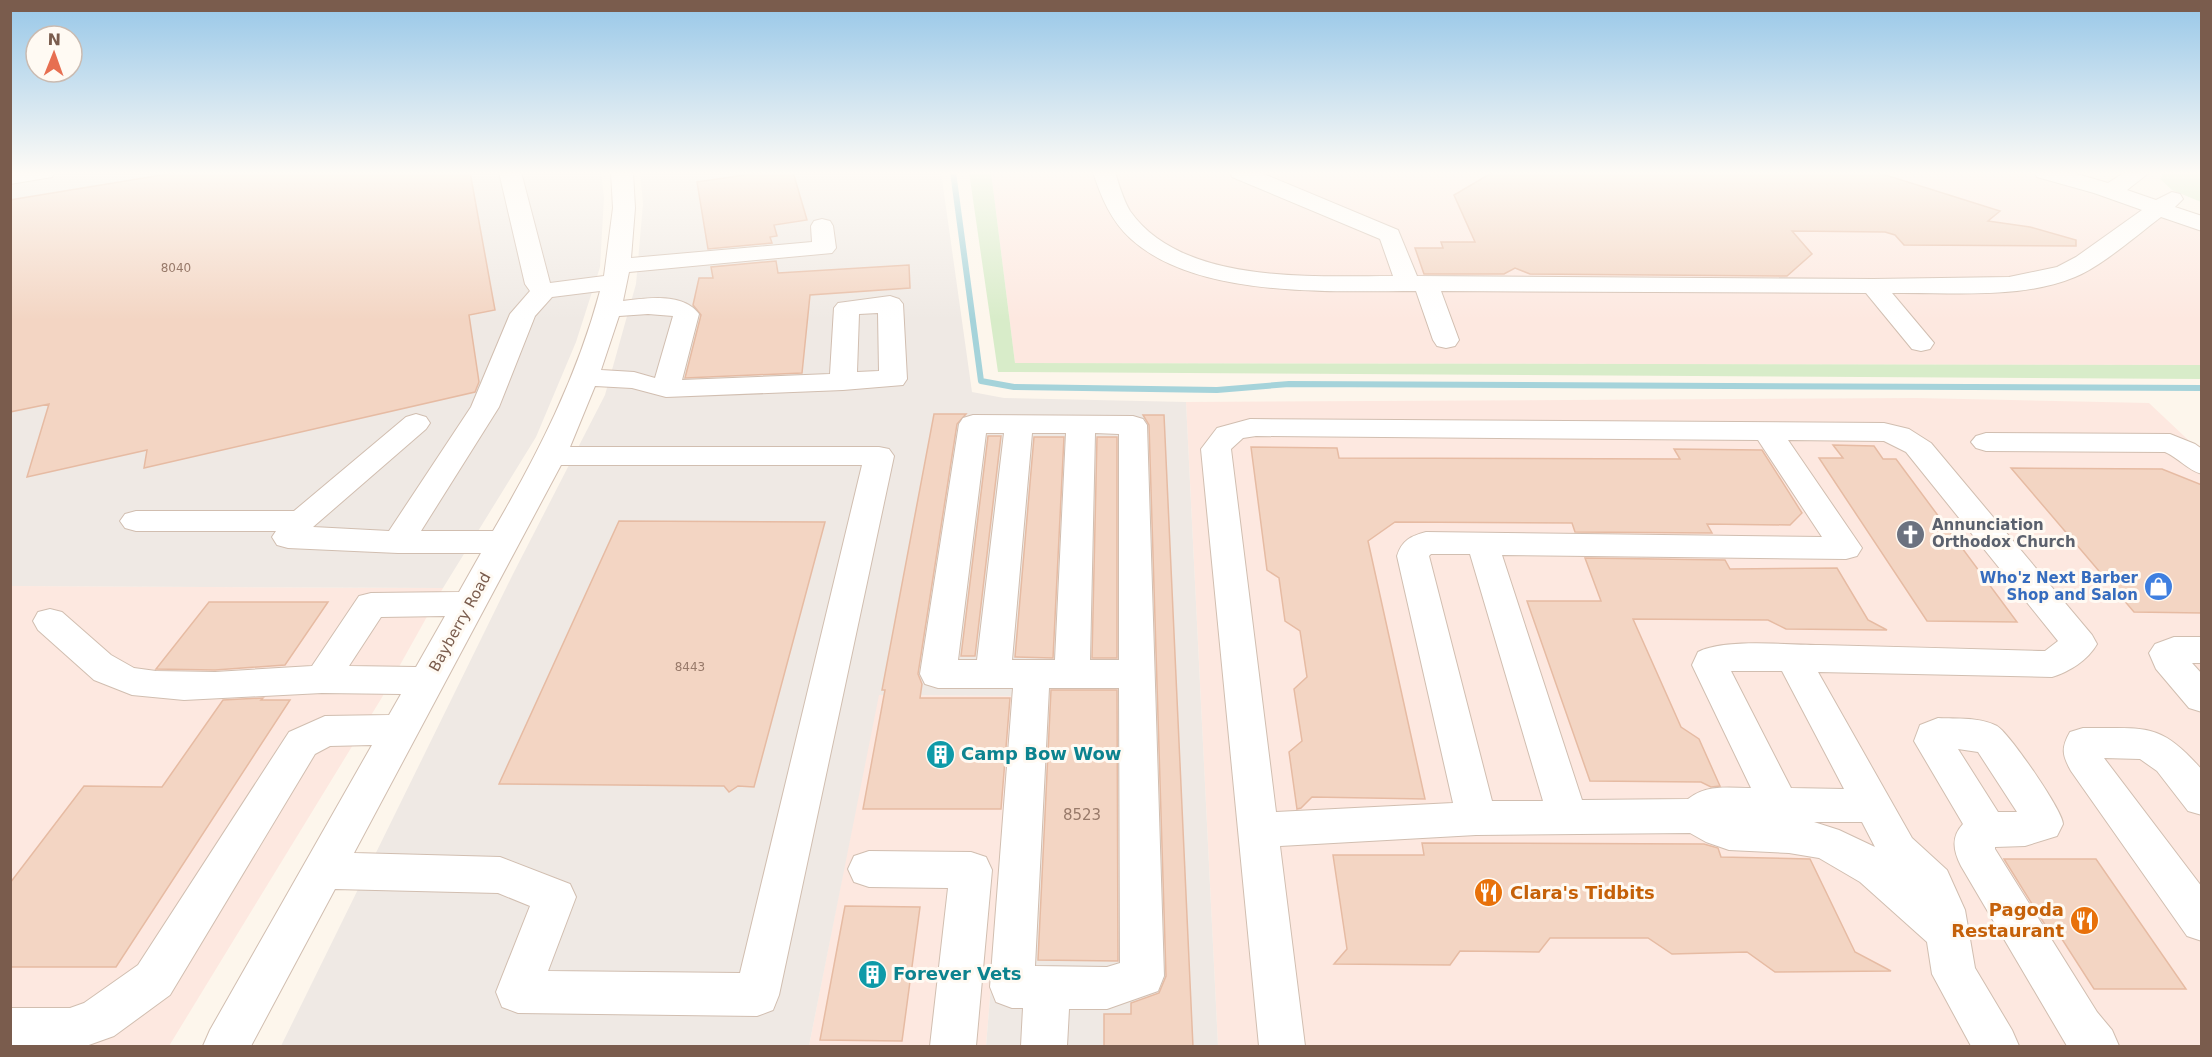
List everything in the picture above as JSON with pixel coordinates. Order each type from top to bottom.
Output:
[{"type":"street","points":[[522,221],[537,284],[544,291]]},
{"type":"street","name":"Bayberry Road","points":[[226,1047],[321,870],[551,456],[585,377],[607,310],[622,245],[622,221]]},
{"type":"street","points":[[1129,221],[1136,231],[1153,244],[1198,265],[1228,274],[1300,283],[1873,286],[1982,286],[2039,279],[2066,272],[2084,262],[2141,221]]},
{"type":"street","points":[[1358,221],[1390,235],[1446,340]]},
{"type":"street","points":[[398,542],[484,407],[523,314],[544,291],[615,274],[824,248],[822,226]]},
{"type":"street","points":[[1873,286],[1921,343]]},
{"type":"street","points":[[607,310],[663,306],[681,309],[686,314],[666,389]]},
{"type":"street","points":[[585,377],[634,380],[666,389],[843,382]]},
{"type":"street","points":[[416,423],[300,521],[288,537],[398,542],[503,542]]},
{"type":"street","points":[[1020,424],[1032,674],[1012,987],[1107,988],[1142,976],[1133,425],[1081,424],[1020,424],[973,424],[938,674],[1032,674],[1137,674]]},
{"type":"street","points":[[1032,674],[1081,424]]},
{"type":"street","points":[[1282,1047],[1216,449],[1219,440],[1230,433],[1256,427],[1884,432],[1898,434],[1912,441],[2080,644],[2052,664],[1716,658],[1710,661],[1710,665],[1786,820],[1853,855],[1882,875],[1947,932]]},
{"type":"street","points":[[1476,818],[1413,556],[1415,549],[1426,543],[1846,548],[1767,431]]},
{"type":"street","points":[[1986,442],[2170,443],[2186,450],[2202,465]]},
{"type":"street","points":[[321,870],[500,875],[555,897],[518,992],[757,995],[879,456],[551,456]]},
{"type":"street","points":[[136,521],[300,521]]},
{"type":"street","points":[[1483,544],[1568,817]]},
{"type":"street","points":[[322,679],[371,604],[470,604]]},
{"type":"street","points":[[50,621],[115,675],[139,682],[187,686],[322,679],[427,681]]},
{"type":"street","points":[[2202,650],[2174,650],[2168,653],[2168,660],[2202,698]]},
{"type":"street","points":[[1793,658],[1898,850],[1932,883],[1944,910],[1954,974],[1995,1047]]},
{"type":"street","points":[[10,1030],[70,1030],[98,1020],[154,980],[302,743],[325,731],[399,730]]},
{"type":"street","points":[[2202,799],[2170,760],[2148,744],[2083,743],[2081,751],[2084,760],[2202,922]]},
{"type":"street","points":[[1258,830],[1332,828],[1476,818],[1696,816],[1727,832],[1873,806]]},
{"type":"street","points":[[1987,829],[1975,837],[1976,853],[2081,1028],[2096,1047]]},
{"type":"street","points":[[869,869],[971,870],[953,1047]]},
{"type":"street","points":[[1044,1047],[1047,988]]},
{"type":"shaded area","points":[[11,221],[603,221],[600,267],[576,342],[536,437],[443,588],[11,586]]},
{"type":"shaded area","points":[[641,221],[948,221],[972,392],[1004,398],[1186,402],[1218,1046],[986,1046],[1015,696],[879,695],[809,1046],[281,1046],[513,574],[605,395],[636,284]]},
{"type":"shaded area","points":[[997,221],[2182,221],[2201,228],[2201,365],[1015,363]]},
{"type":"shaded area","points":[[1916,398],[2149,403],[2201,452],[2201,1046],[1218,1046],[1186,402]]},
{"type":"shaded area","points":[[11,586],[443,588],[381,699],[169,1046],[11,1046]]},
{"type":"shaded area","points":[[878,695],[1015,696],[986,1046],[809,1046]]},
{"type":"green space","points":[[976,221],[997,221],[1015,363],[2201,365],[2201,379],[998,372]]},
{"type":"building","points":[[10,221],[479,221],[495,310],[469,315],[479,382],[475,392],[144,468],[147,450],[27,477],[49,404],[10,412]]},
{"type":"building","points":[[703,221],[798,221],[774,225],[777,236],[770,237],[772,243],[708,249]]},
{"type":"building","points":[[1466,221],[1990,221],[2030,227],[2076,240],[2076,246],[1904,245],[1895,235],[1885,232],[1792,231],[1812,254],[1787,276],[1530,274],[1515,268],[1504,274],[1424,274],[1415,248],[1443,248],[1441,242],[1475,242]]},
{"type":"building","points":[[776,261],[778,273],[909,265],[910,288],[810,295],[802,373],[685,378],[701,315],[693,305],[699,278],[713,278],[711,267]]},
{"type":"building","name":"Camp Bow Wow","points":[[934,414],[966,414],[957,424],[918,674],[922,684],[920,698],[1010,698],[1001,809],[863,809],[885,690],[882,690]]},
{"type":"building","points":[[1143,415],[1164,415],[1193,1047],[1104,1047],[1104,1014],[1131,1014],[1131,1003],[1159,993],[1166,976],[1149,425]]},
{"type":"building","points":[[988,436],[1001,436],[975,656],[961,656]]},
{"type":"building","points":[[1034,437],[1064,437],[1053,658],[1015,657]]},
{"type":"building","points":[[1097,437],[1117,437],[1117,658],[1092,658]]},
{"type":"building","points":[[1833,445],[1874,446],[1883,459],[1896,459],[2017,622],[1927,621],[1819,458],[1843,458]]},
{"type":"building","points":[[1251,447],[1337,448],[1339,458],[1680,459],[1674,449],[1762,450],[1802,513],[1790,525],[1707,524],[1712,533],[1575,532],[1572,523],[1395,522],[1368,541],[1425,799],[1312,797],[1297,809],[1289,752],[1302,741],[1294,689],[1307,677],[1300,631],[1285,621],[1279,578],[1267,570]]},
{"type":"building","points":[[2011,468],[2162,469],[2202,485],[2202,613],[2134,612]]},
{"type":"building","points":[[619,521],[825,522],[754,787],[738,786],[729,792],[724,786],[499,784]]},
{"type":"building","points":[[1585,558],[1725,560],[1730,569],[1837,568],[1868,620],[1887,630],[1786,629],[1768,620],[1633,619],[1681,727],[1699,739],[1720,786],[1711,787],[1701,782],[1590,781],[1527,601],[1601,601]]},
{"type":"building","points":[[209,602],[328,602],[285,665],[215,670],[156,669]]},
{"type":"building","points":[[1051,690],[1117,690],[1118,961],[1038,960]]},
{"type":"building","points":[[263,698],[261,700],[290,700],[116,967],[10,967],[10,883],[84,786],[162,787],[223,700]]},
{"type":"building","points":[[1422,843],[1704,844],[1718,848],[1721,857],[1810,859],[1855,952],[1891,971],[1775,972],[1747,952],[1672,954],[1648,938],[1550,938],[1539,952],[1460,951],[1450,965],[1334,964],[1347,949],[1333,855],[1424,855]]},
{"type":"building","name":"Pagoda Restaurant","points":[[2004,859],[2096,859],[2186,989],[2094,989],[2060,936],[2052,936]]},
{"type":"building","name":"Forever Vets","points":[[845,906],[920,907],[902,1041],[820,1040]]},
{"type":"waterway","points":[[960,221],[981,381],[1014,387],[1217,390],[1289,384],[2202,388]]},
{"type":"place","name":"Annunciation Orthodox Church","points":[[1911,534]]},
{"type":"place","name":"Who'z Next Barber Shop and Salon","points":[[2159,587]]},
{"type":"place","name":"Camp Bow Wow","points":[[940,754]]},
{"type":"place","name":"Clara's Tidbits","points":[[1489,893]]},
{"type":"place","name":"Pagoda Restaurant","points":[[2085,920]]},
{"type":"place","name":"Forever Vets","points":[[872,974]]}]
